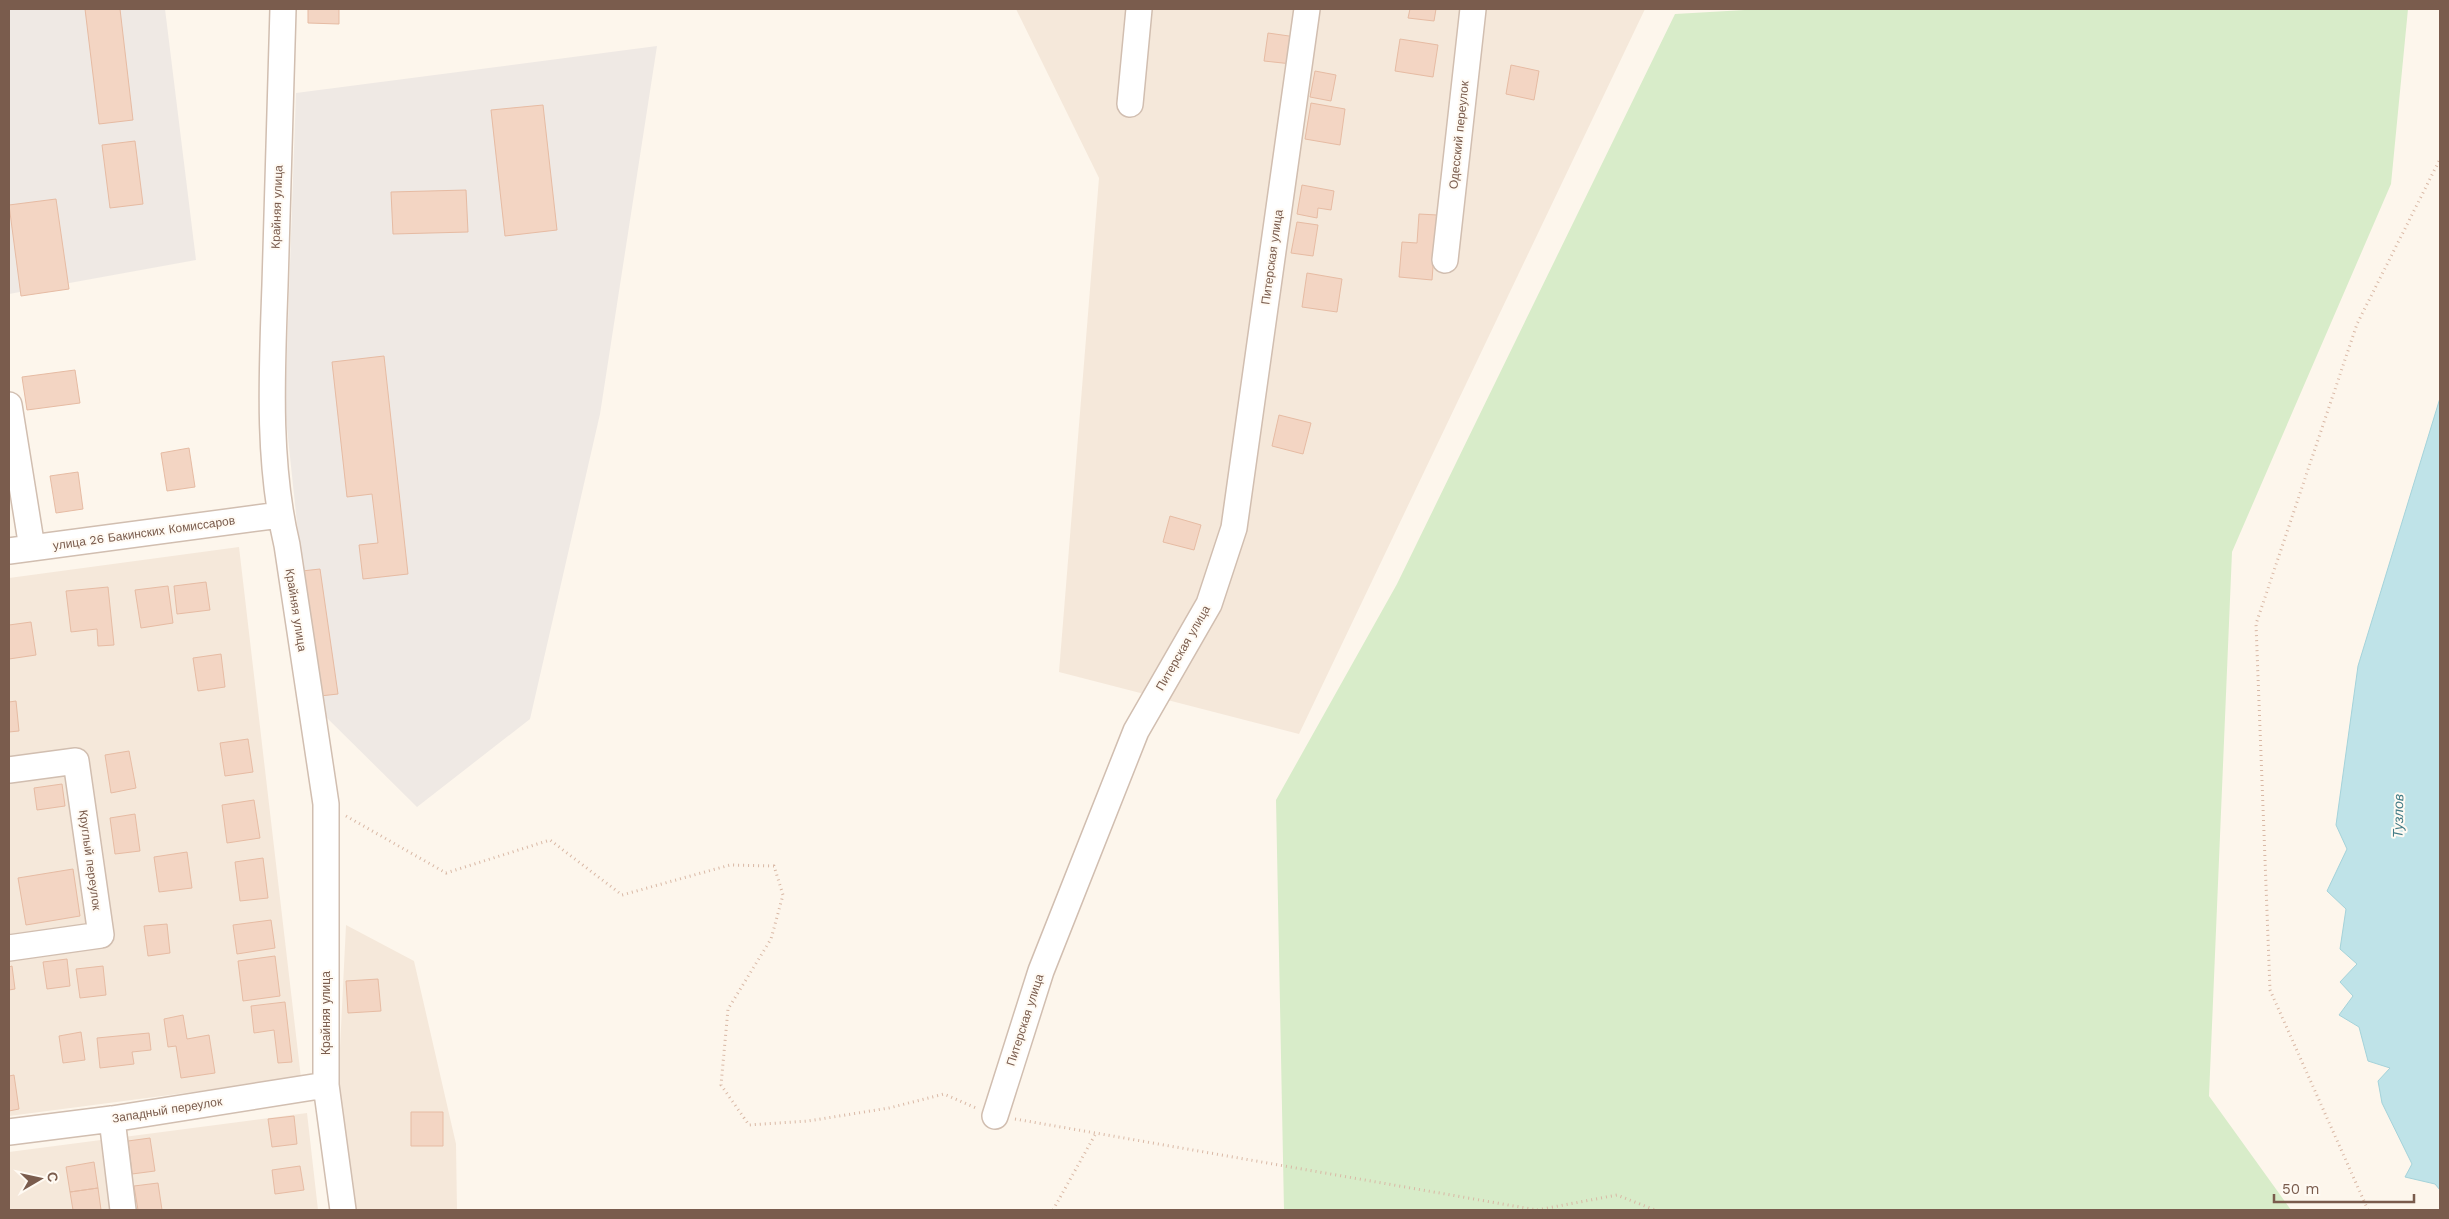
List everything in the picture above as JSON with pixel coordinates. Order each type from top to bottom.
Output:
[{"type":"street","name":"Крайняя улица","points":[[283,9],[272,384],[280,515],[287,545],[326,804],[326,1085],[343,1210]]},
{"type":"street","points":[[1130,104],[1139,9]]},
{"type":"street","name":"Питерская улица","points":[[995,1116],[1041,971],[1136,731],[1209,604],[1234,528],[1307,9]]},
{"type":"street","name":"Одесский переулок","points":[[1445,260],[1473,9]]},
{"type":"street","points":[[9,405],[20,550]]},
{"type":"street","name":"улица 26 Бакинских Комиссаров","points":[[20,550],[280,515]]},
{"type":"street","name":"Круглый переулок","points":[[9,770],[76,761],[101,935],[9,948]]},
{"type":"street","name":"Западный переулок","points":[[9,1132],[112,1119],[326,1085]]},
{"type":"street","points":[[112,1119],[123,1210]]},
{"type":"path","points":[[2368,1210],[2270,990],[2256,624],[2356,324],[2440,160]]},
{"type":"path","points":[[326,804],[446,873],[550,840],[622,895],[730,865],[774,866],[784,895],[771,939],[728,1009],[721,1084],[749,1125],[808,1121],[880,1109],[944,1094],[995,1116],[1537,1210],[1618,1195],[1655,1210]]},
{"type":"path","points":[[1053,1210],[1096,1133]]},
{"type":"shaded area","points":[[9,9],[165,9],[196,260],[9,294]]},
{"type":"shaded area","points":[[1016,9],[1645,9],[1299,734],[1059,672],[1099,178]]},
{"type":"shaded area","points":[[657,46],[600,414],[530,719],[417,807],[324,715],[302,571],[285,409],[296,93]]},
{"type":"shaded area","points":[[239,547],[301,1078],[9,1116],[9,578]]},
{"type":"shaded area","points":[[346,925],[414,961],[456,1144],[457,1210],[354,1210],[338,1089]]},
{"type":"shaded area","points":[[307,1113],[318,1210],[9,1210],[9,1152]]},
{"type":"green space","points":[[1762,9],[2408,9],[2391,184],[2232,552],[2209,1096],[2291,1210],[1284,1210],[1276,800],[1397,584],[1675,14]]},
{"type":"water","name":"Тузлов","points":[[2440,398],[2440,1190],[2435,1184],[2405,1177],[2412,1164],[2382,1103],[2378,1081],[2390,1068],[2368,1061],[2359,1027],[2339,1015],[2353,996],[2340,982],[2357,964],[2340,949],[2346,909],[2327,891],[2347,849],[2336,825],[2358,666]]},
{"type":"building","points":[[85,9],[120,9],[133,120],[99,124]]},
{"type":"building","points":[[308,9],[339,9],[339,24],[308,23]]},
{"type":"building","points":[[1410,9],[1436,9],[1434,21],[1408,18]]},
{"type":"building","points":[[1268,33],[1296,37],[1292,64],[1264,61]]},
{"type":"building","points":[[1400,39],[1438,45],[1433,77],[1395,71]]},
{"type":"building","points":[[1511,65],[1539,71],[1534,100],[1506,94]]},
{"type":"building","points":[[1315,71],[1336,75],[1331,101],[1310,97]]},
{"type":"building","points":[[1311,103],[1345,109],[1340,145],[1305,139]]},
{"type":"building","points":[[543,105],[557,230],[505,236],[491,110]]},
{"type":"building","points":[[135,141],[143,204],[110,208],[102,145]]},
{"type":"building","points":[[1302,185],[1334,191],[1331,210],[1318,208],[1317,218],[1297,214]]},
{"type":"building","points":[[466,190],[468,232],[393,234],[391,192]]},
{"type":"building","points":[[56,199],[69,289],[21,296],[9,205]]},
{"type":"building","points":[[1419,214],[1437,215],[1432,280],[1399,277],[1402,242],[1417,243]]},
{"type":"building","points":[[1297,222],[1318,225],[1313,256],[1291,253]]},
{"type":"building","points":[[1307,273],[1342,279],[1337,312],[1302,307]]},
{"type":"building","points":[[384,356],[408,574],[363,579],[359,545],[378,543],[372,494],[347,497],[332,362]]},
{"type":"building","points":[[75,370],[80,403],[27,410],[22,377]]},
{"type":"building","points":[[1279,415],[1311,423],[1303,454],[1272,446]]},
{"type":"building","points":[[189,448],[195,487],[167,491],[161,453]]},
{"type":"building","points":[[78,472],[83,509],[56,513],[50,476]]},
{"type":"building","points":[[1170,516],[1201,525],[1194,550],[1163,542]]},
{"type":"building","points":[[320,569],[338,694],[320,696],[302,571]]},
{"type":"building","points":[[206,582],[210,610],[177,614],[174,586]]},
{"type":"building","points":[[168,586],[173,623],[141,628],[135,590]]},
{"type":"building","points":[[108,587],[114,645],[98,646],[97,629],[71,632],[66,591]]},
{"type":"building","points":[[31,622],[36,655],[9,659],[9,625]]},
{"type":"building","points":[[221,654],[225,687],[198,691],[193,658]]},
{"type":"building","points":[[16,701],[19,731],[9,732],[9,702]]},
{"type":"building","points":[[248,739],[253,772],[225,776],[220,743]]},
{"type":"building","points":[[129,751],[136,788],[111,793],[105,755]]},
{"type":"building","points":[[62,784],[65,806],[37,810],[34,788]]},
{"type":"building","points":[[254,800],[260,838],[227,843],[222,805]]},
{"type":"building","points":[[135,814],[140,851],[115,854],[110,818]]},
{"type":"building","points":[[187,852],[192,888],[159,892],[154,857]]},
{"type":"building","points":[[263,858],[268,898],[240,901],[235,862]]},
{"type":"building","points":[[73,869],[80,916],[26,925],[18,878]]},
{"type":"building","points":[[271,920],[275,948],[237,954],[233,925]]},
{"type":"building","points":[[167,924],[170,953],[148,956],[144,926]]},
{"type":"building","points":[[275,956],[280,996],[243,1001],[238,961]]},
{"type":"building","points":[[67,959],[70,986],[47,989],[43,962]]},
{"type":"building","points":[[12,966],[15,989],[9,990],[9,967]]},
{"type":"building","points":[[103,966],[106,995],[80,998],[76,969]]},
{"type":"building","points":[[378,979],[381,1011],[348,1013],[346,981]]},
{"type":"building","points":[[285,1002],[292,1062],[278,1063],[274,1030],[254,1033],[251,1006]]},
{"type":"building","points":[[183,1015],[187,1039],[209,1035],[215,1073],[181,1078],[176,1046],[168,1047],[164,1019]]},
{"type":"building","points":[[81,1032],[85,1060],[63,1063],[59,1036]]},
{"type":"building","points":[[149,1033],[151,1050],[132,1052],[134,1064],[100,1068],[97,1038]]},
{"type":"building","points":[[14,1075],[19,1109],[9,1111],[9,1076]]},
{"type":"building","points":[[411,1112],[443,1112],[443,1146],[411,1146]]},
{"type":"building","points":[[294,1116],[297,1144],[272,1147],[268,1119]]},
{"type":"building","points":[[150,1138],[155,1171],[132,1174],[128,1141]]},
{"type":"building","points":[[94,1162],[98,1188],[70,1192],[66,1167]]},
{"type":"building","points":[[300,1166],[304,1190],[275,1194],[272,1170]]},
{"type":"building","points":[[158,1183],[162,1210],[138,1210],[134,1186]]},
{"type":"building","points":[[98,1188],[101,1210],[73,1210],[70,1192]]}]
